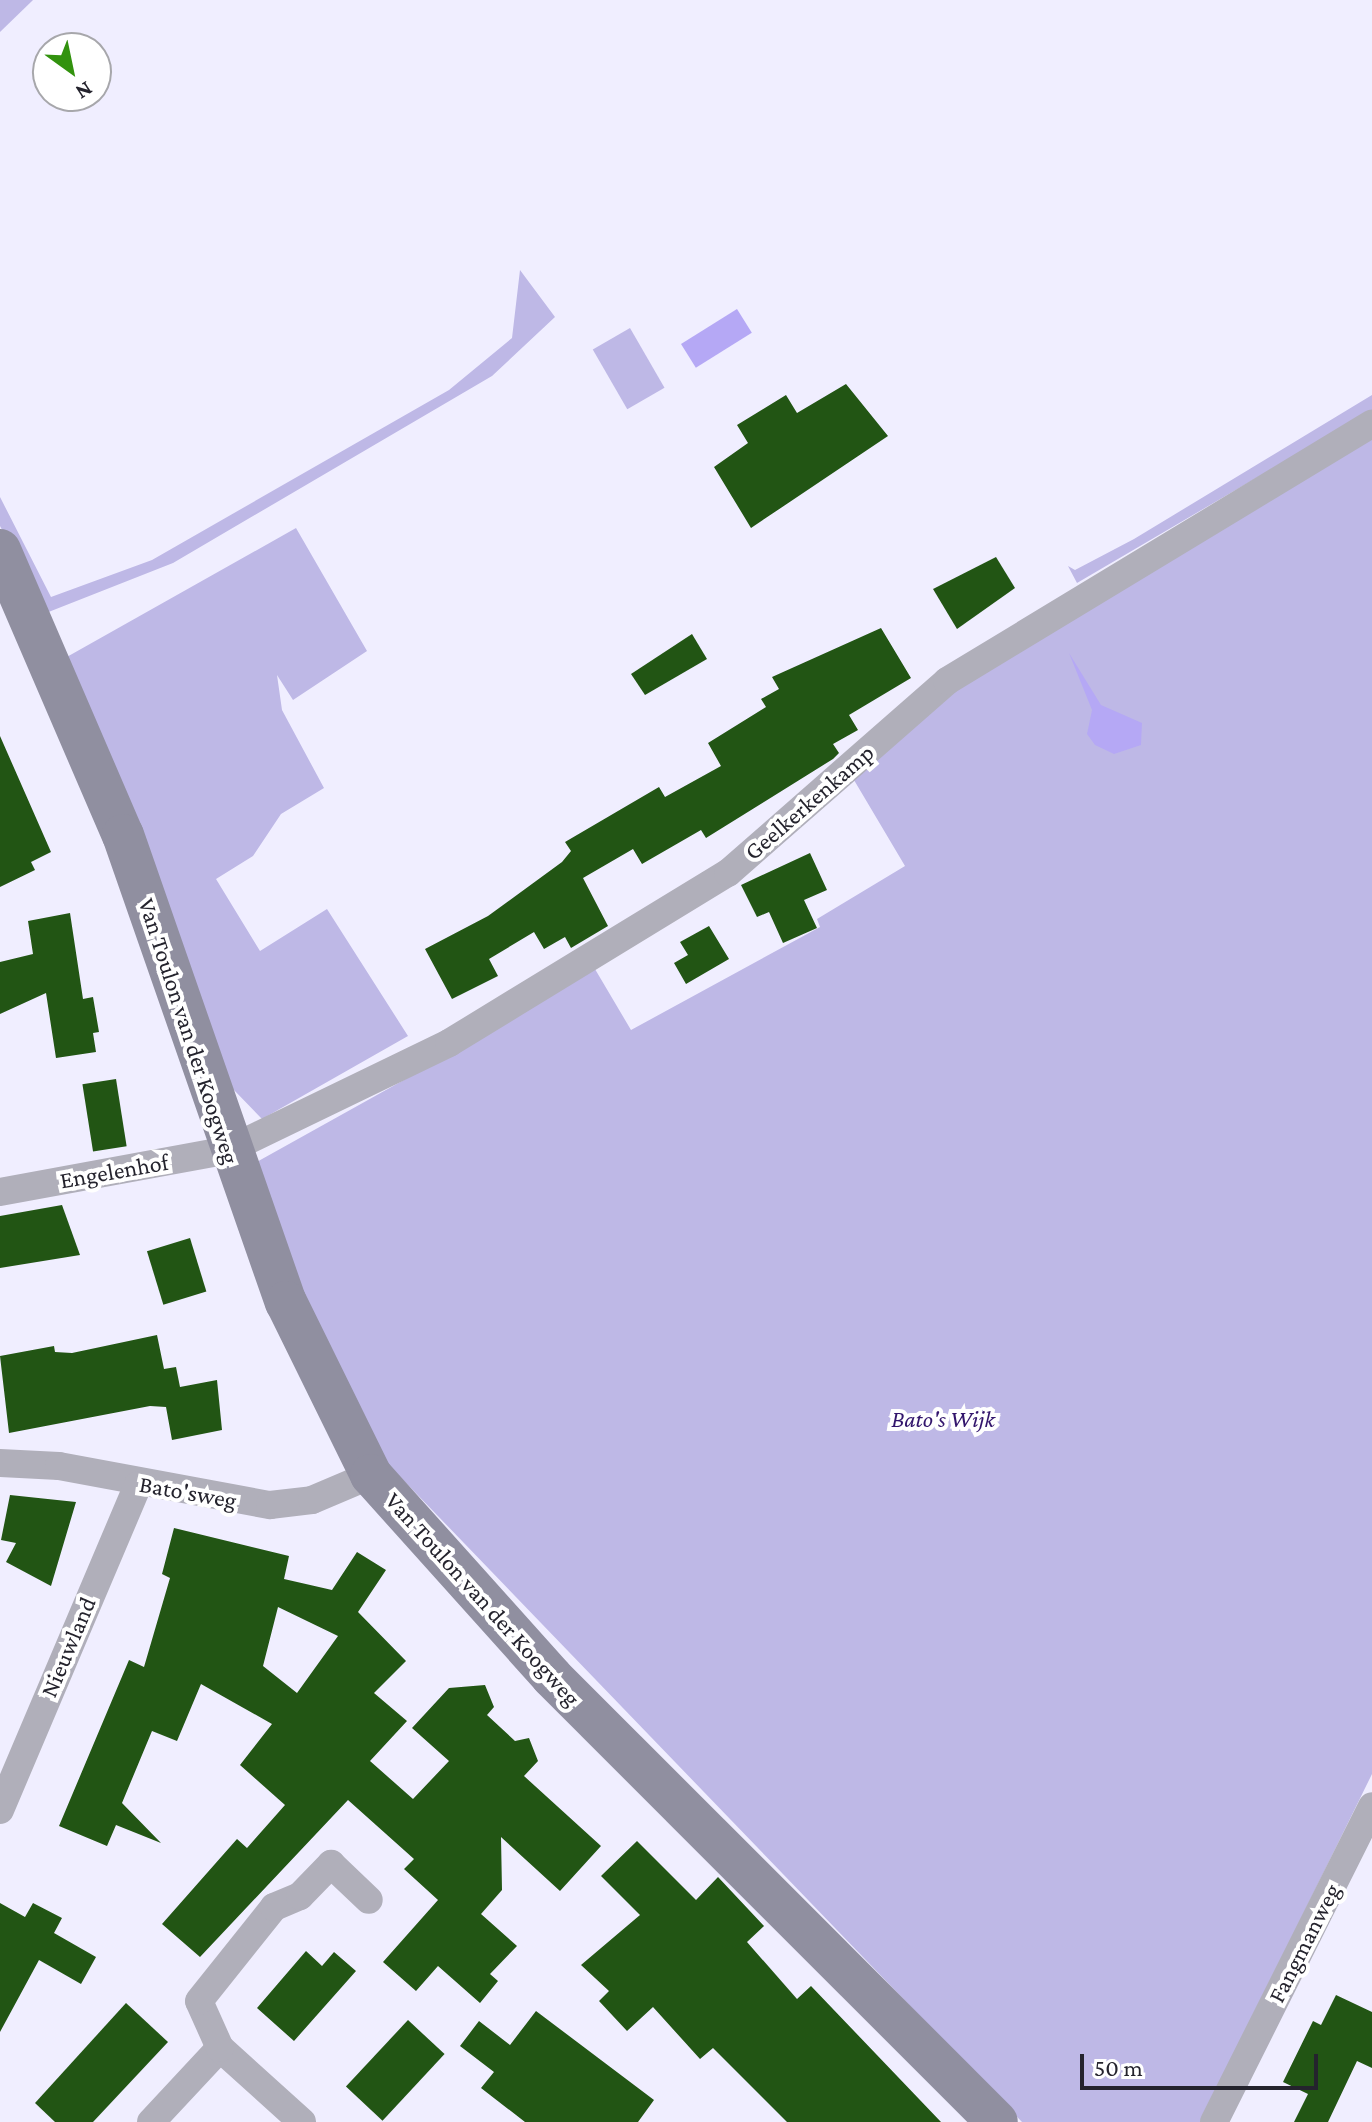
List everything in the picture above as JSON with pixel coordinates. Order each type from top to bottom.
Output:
[{"type":"street","name":"Geelkerkenkamp","points":[[228,1150],[449,1043],[710,886],[947,681],[1372,424]]},
{"type":"street","name":"Van Toulon van der Koogweg","points":[[5,573],[123,835],[228,1150],[286,1302],[371,1475],[552,1677],[997,2122]]},
{"type":"street","name":"Engelenhof","points":[[0,1192],[228,1150]]},
{"type":"street","name":"Bato'sweg","points":[[0,1463],[59,1466],[138,1485],[270,1505],[312,1500],[371,1475]]},
{"type":"street","name":"Nieuwland","points":[[0,1810],[138,1485]]},
{"type":"street","name":"Fangmanweg","points":[[1214,2122],[1372,1806]]},
{"type":"street","points":[[302,2122],[220,2048],[199,2001],[274,1907],[300,1896],[331,1864],[369,1900]]},
{"type":"street","points":[[151,2122],[220,2048]]},
{"type":"green space","points":[[0,0],[33,0],[0,32]]},
{"type":"green space","points":[[520,270],[555,317],[492,376],[173,563],[46,613],[0,526],[0,497],[51,597],[152,560],[449,390],[512,338]]},
{"type":"green space","points":[[630,328],[664,388],[627,409],[593,350]]},
{"type":"green space","points":[[1372,395],[1372,410],[1077,583],[1068,566],[1075,570],[1134,539]]},
{"type":"green space","name":"Bato's Wijk","points":[[1372,431],[1372,1774],[1201,2122],[1022,2122],[383,1459],[244,1169],[499,1027],[592,964],[631,1030],[820,927],[817,919],[905,866],[851,775],[919,712]]},
{"type":"green space","points":[[296,528],[367,651],[293,700],[277,675],[282,710],[324,788],[281,814],[253,856],[216,879],[260,951],[327,909],[408,1036],[262,1119],[233,1089],[65,658]]},
{"type":"shaded area","points":[[737,309],[752,333],[696,368],[681,344]]},
{"type":"shaded area","points":[[1069,653],[1101,705],[1142,723],[1141,745],[1114,754],[1095,745],[1087,734],[1092,710]]},
{"type":"building","points":[[846,384],[888,436],[751,528],[714,467],[748,443],[737,425],[786,395],[797,413]]},
{"type":"building","points":[[996,557],[1015,588],[957,629],[933,589]]},
{"type":"building","points":[[881,628],[911,678],[849,715],[858,730],[833,744],[839,753],[833,759],[706,838],[701,830],[642,864],[633,849],[583,878],[608,926],[571,948],[565,937],[544,949],[534,932],[489,959],[498,976],[452,999],[425,949],[488,916],[562,862],[571,851],[565,842],[659,787],[665,797],[721,766],[708,743],[766,707],[761,699],[779,689],[772,677]]},
{"type":"building","points":[[692,634],[707,659],[645,695],[631,674]]},
{"type":"building","points":[[0,736],[51,852],[31,862],[35,870],[0,887]]},
{"type":"building","points":[[810,853],[827,890],[804,900],[817,928],[783,943],[769,912],[757,917],[741,885]]},
{"type":"building","points":[[70,913],[83,999],[93,997],[99,1032],[93,1033],[96,1052],[56,1058],[46,993],[0,1014],[0,962],[33,954],[28,921]]},
{"type":"building","points":[[709,926],[729,959],[686,984],[674,963],[688,955],[680,942]]},
{"type":"building","points":[[116,1079],[127,1146],[93,1151],[82,1084]]},
{"type":"building","points":[[62,1205],[80,1255],[0,1268],[0,1216]]},
{"type":"building","points":[[190,1238],[206,1292],[163,1305],[147,1251]]},
{"type":"building","points":[[157,1335],[164,1369],[176,1367],[180,1387],[217,1380],[222,1430],[172,1440],[166,1407],[150,1406],[9,1433],[0,1356],[54,1346],[55,1352],[72,1353]]},
{"type":"building","points":[[10,1495],[76,1502],[51,1586],[6,1562],[16,1543],[1,1540]]},
{"type":"building","points":[[174,1528],[289,1556],[284,1579],[332,1590],[357,1552],[386,1570],[358,1612],[406,1661],[374,1693],[407,1721],[370,1761],[413,1799],[449,1761],[412,1728],[449,1688],[485,1685],[494,1707],[487,1715],[515,1741],[529,1738],[538,1761],[524,1776],[601,1846],[560,1891],[501,1837],[502,1890],[481,1914],[517,1946],[490,1974],[498,1981],[480,2003],[438,1966],[416,1991],[383,1962],[438,1900],[404,1869],[414,1859],[348,1800],[200,1957],[162,1924],[237,1839],[247,1848],[285,1805],[240,1765],[272,1724],[201,1684],[177,1741],[152,1731],[122,1803],[161,1843],[116,1825],[107,1846],[59,1826],[129,1660],[144,1667],[170,1578],[162,1574]],"holes":[[[278,1607],[338,1636],[297,1693],[263,1666]]]},
{"type":"building","points":[[637,1841],[696,1900],[718,1877],[764,1926],[747,1942],[797,1999],[811,1986],[941,2122],[787,2122],[713,2048],[700,2059],[653,2007],[627,2031],[599,2001],[609,1991],[581,1965],[640,1915],[601,1876]]},
{"type":"building","points":[[0,1903],[25,1917],[33,1903],[62,1918],[54,1933],[96,1957],[81,1984],[39,1960],[0,2032]]},
{"type":"building","points":[[306,1951],[322,1966],[334,1952],[356,1971],[294,2041],[257,2008]]},
{"type":"building","points":[[1336,1995],[1372,2012],[1372,2068],[1357,2061],[1328,2122],[1294,2122],[1308,2094],[1283,2082],[1313,2021],[1321,2025]]},
{"type":"building","points":[[126,2003],[168,2042],[93,2122],[55,2122],[35,2103]]},
{"type":"building","points":[[536,2011],[654,2100],[638,2122],[525,2122],[481,2088],[494,2072],[460,2046],[479,2021],[510,2045]]},
{"type":"building","points":[[408,2020],[445,2054],[383,2121],[346,2087]]}]
